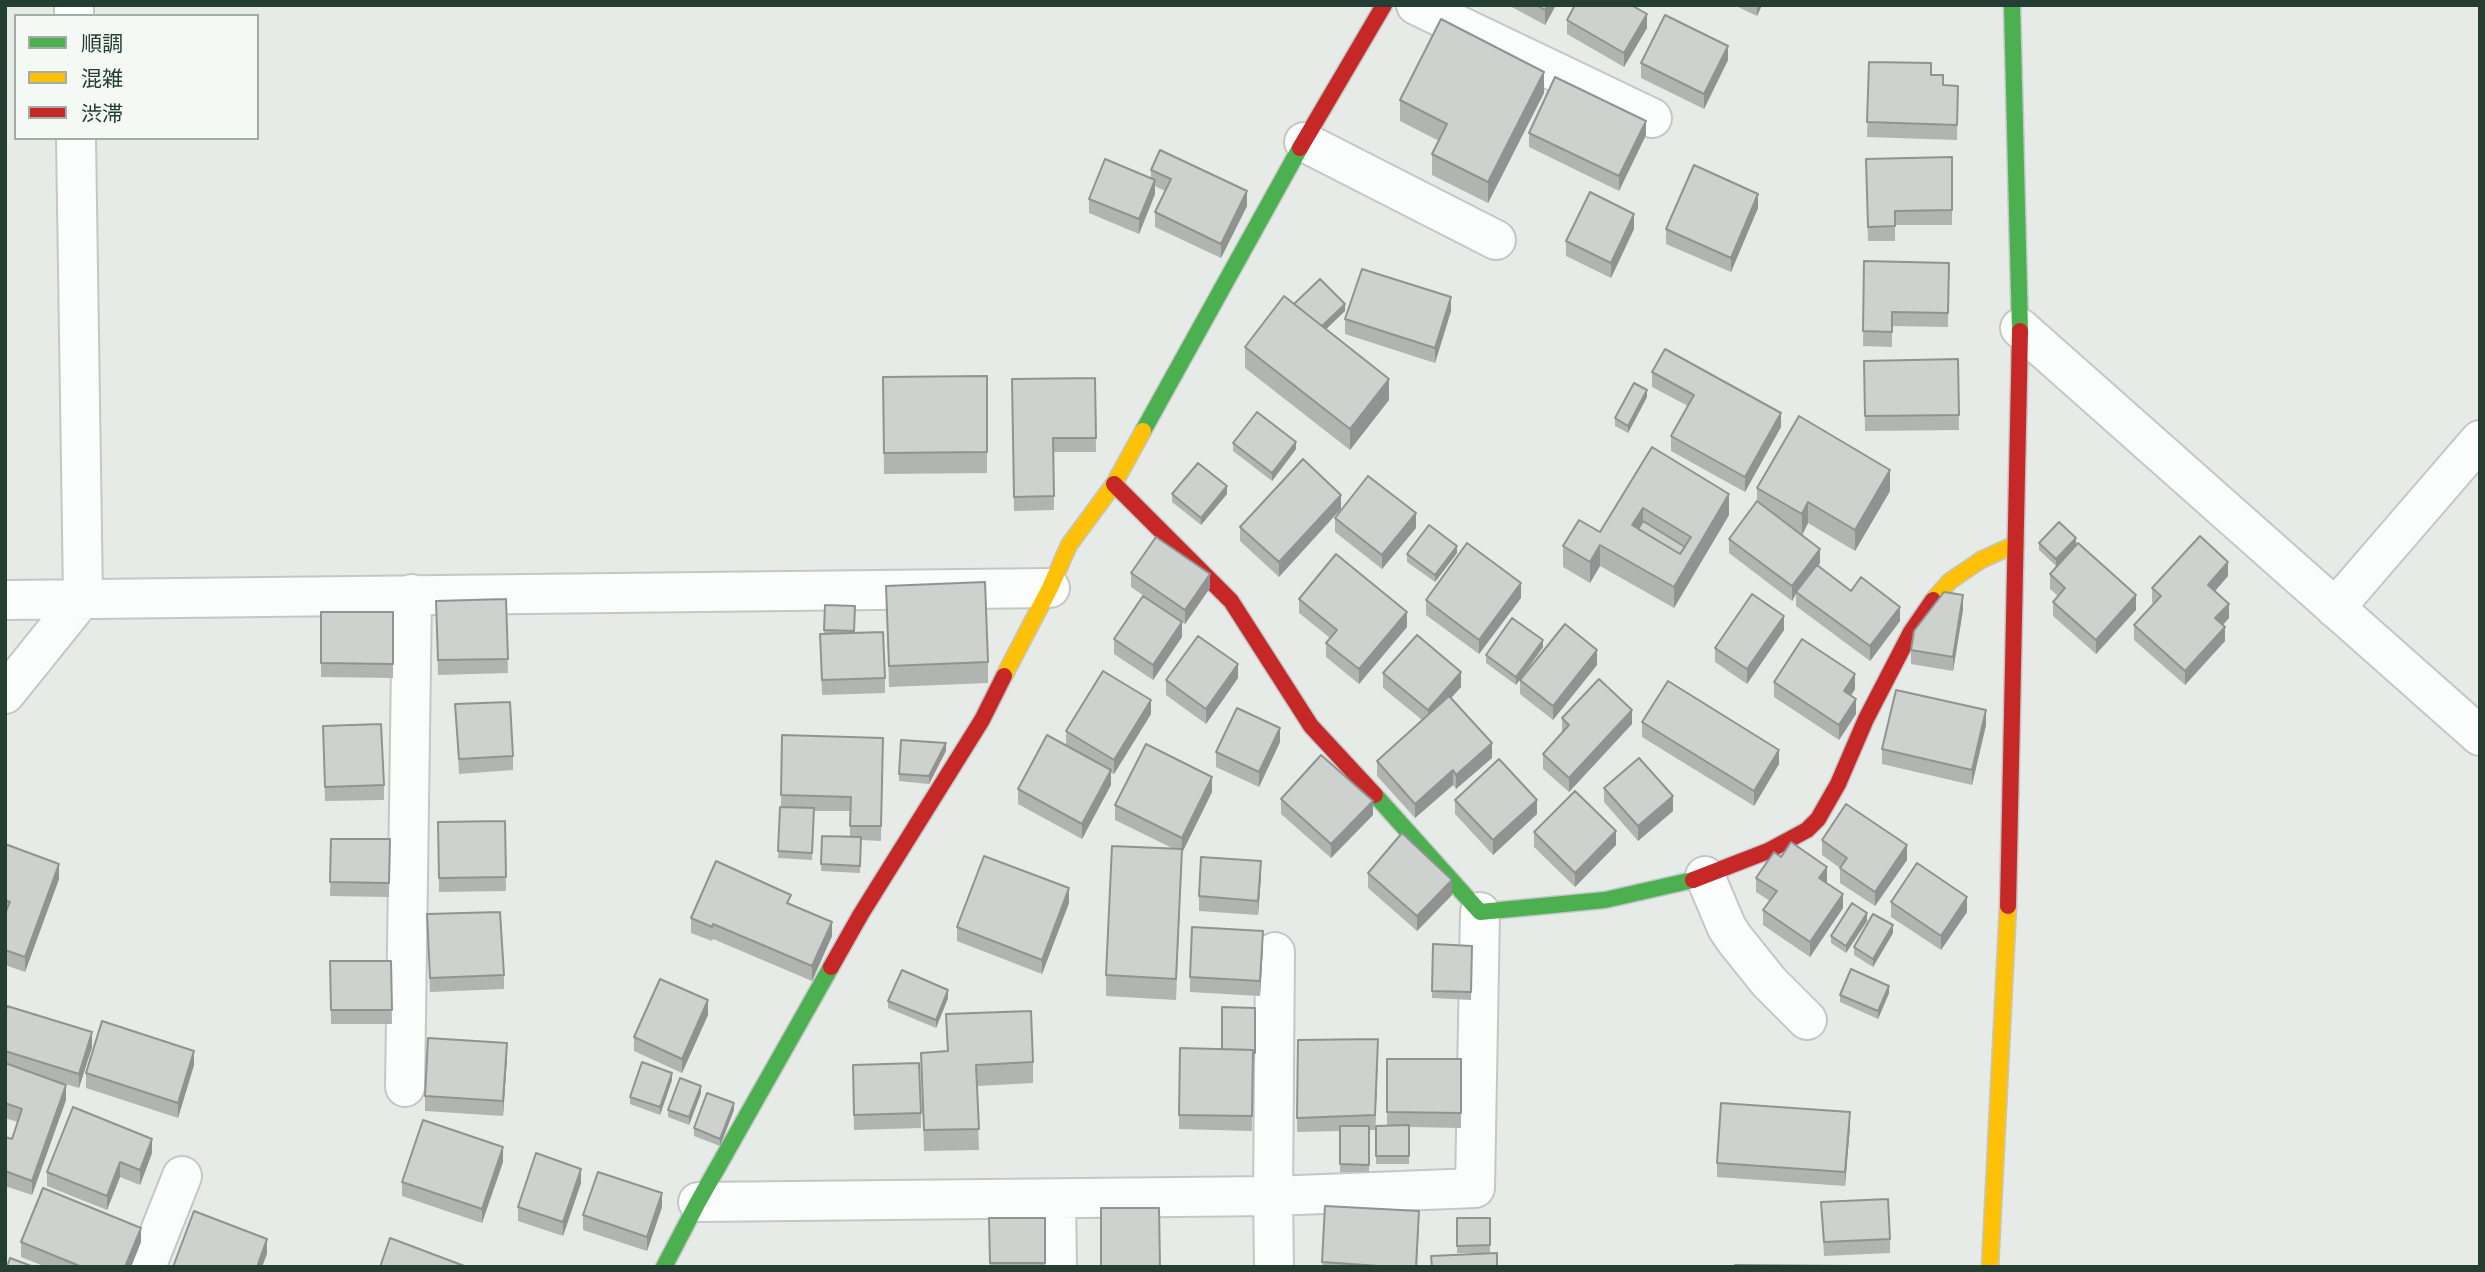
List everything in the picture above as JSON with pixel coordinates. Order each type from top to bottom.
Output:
[{"type":"street","points":[[664,1267],[861,914],[982,720],[1050,588],[1069,545],[1114,484],[1304,142],[1384,5]]},
{"type":"street","points":[[1416,5],[1652,118]]},
{"type":"street","points":[[1990,1267],[2007,957],[2020,328],[2012,5]]},
{"type":"street","points":[[5,694],[83,597],[76,140]]},
{"type":"street","points":[[1304,142],[1496,240]]},
{"type":"street","points":[[2020,328],[2480,736]]},
{"type":"street","points":[[2335,608],[2480,440]]},
{"type":"street","points":[[698,1202],[1056,1200],[1273,1196],[1475,1188],[1480,912],[1311,726],[1231,601],[1114,484]]},
{"type":"street","points":[[1480,912],[1605,900],[1705,876],[1789,841],[1818,819],[1838,784],[1866,719],[1911,632],[1929,605],[1950,581],[1981,560],[2016,544]]},
{"type":"street","points":[[5,600],[83,597],[1050,588]]},
{"type":"street","points":[[405,1087],[412,594]]},
{"type":"street","points":[[1705,876],[1727,928],[1736,941],[1769,982],[1807,1020]]},
{"type":"street","points":[[1274,1267],[1275,952]]},
{"type":"street","points":[[146,1267],[182,1176]]},
{"type":"street","points":[[1056,1200],[1057,1267]]},
{"type":"building","points":[[1575,5],[1631,5],[1647,14],[1624,53],[1567,20]]},
{"type":"building","points":[[1665,15],[1728,46],[1704,94],[1641,63]]},
{"type":"building","points":[[1441,19],[1544,72],[1488,182],[1432,154],[1447,124],[1400,100]]},
{"type":"building","points":[[1869,62],[1931,63],[1931,75],[1943,75],[1943,85],[1958,86],[1957,125],[1867,122]]},
{"type":"building","points":[[1555,77],[1646,121],[1619,176],[1529,133]]},
{"type":"building","points":[[1160,150],[1247,191],[1221,244],[1155,212],[1171,179],[1151,170]]},
{"type":"building","points":[[1952,157],[1952,210],[1895,211],[1895,226],[1868,227],[1866,159]]},
{"type":"building","points":[[1105,159],[1155,180],[1139,219],[1089,199]]},
{"type":"building","points":[[1694,165],[1758,194],[1731,258],[1666,229]]},
{"type":"building","points":[[1590,192],[1634,214],[1611,263],[1566,241]]},
{"type":"building","points":[[1864,261],[1949,263],[1948,313],[1892,312],[1892,332],[1863,331]]},
{"type":"building","points":[[1362,269],[1451,297],[1435,348],[1345,319]]},
{"type":"building","points":[[1320,279],[1345,304],[1322,326],[1294,304]]},
{"type":"building","points":[[1284,296],[1389,379],[1350,429],[1245,347]]},
{"type":"building","points":[[1665,349],[1781,413],[1745,477],[1671,436],[1694,395],[1652,372]]},
{"type":"building","points":[[1958,359],[1959,415],[1865,416],[1864,361]]},
{"type":"building","points":[[987,376],[987,452],[884,453],[883,377]]},
{"type":"building","points":[[1095,378],[1096,438],[1053,438],[1054,496],[1014,497],[1012,379]]},
{"type":"building","points":[[1634,383],[1647,390],[1628,426],[1615,418]]},
{"type":"building","points":[[1257,412],[1296,442],[1272,473],[1233,443]]},
{"type":"building","points":[[1799,416],[1890,470],[1855,530],[1808,502],[1802,514],[1757,488]]},
{"type":"building","points":[[1652,447],[1729,494],[1674,587],[1600,545],[1590,562],[1563,546],[1579,520],[1600,532]],"holes":[[[1643,508],[1691,537],[1680,554],[1632,525]]]},
{"type":"building","points":[[1303,459],[1341,495],[1279,562],[1240,527]]},
{"type":"building","points":[[1198,463],[1227,486],[1201,518],[1172,494]]},
{"type":"building","points":[[1368,476],[1416,513],[1382,555],[1335,518]]},
{"type":"building","points":[[1757,501],[1820,549],[1792,586],[1729,539]]},
{"type":"building","points":[[1643,521],[1685,547],[1680,554],[1638,529]]},
{"type":"building","points":[[2059,522],[2076,538],[2056,559],[2039,543]]},
{"type":"building","points":[[1429,525],[1457,546],[1435,575],[1407,554]]},
{"type":"building","points":[[2200,536],[2228,562],[2208,585],[2229,604],[2215,618],[2225,627],[2185,671],[2134,625],[2161,596],[2152,588]]},
{"type":"building","points":[[1156,537],[1210,574],[1185,610],[1131,573]]},
{"type":"building","points":[[1467,543],[1521,583],[1479,640],[1426,600]]},
{"type":"building","points":[[2078,543],[2136,595],[2096,640],[2053,602],[2065,588],[2050,574]]},
{"type":"building","points":[[1336,554],[1407,612],[1359,669],[1326,643],[1337,630],[1299,599]]},
{"type":"building","points":[[1817,565],[1851,591],[1861,577],[1900,607],[1870,646],[1796,592]]},
{"type":"building","points":[[985,582],[988,662],[889,666],[886,586]]},
{"type":"building","points":[[1944,592],[1963,595],[1953,657],[1911,650],[1914,631]]},
{"type":"building","points":[[1752,594],[1784,616],[1747,669],[1715,648]]},
{"type":"building","points":[[1143,596],[1182,622],[1153,665],[1114,639]]},
{"type":"building","points":[[506,599],[508,659],[438,660],[436,601]]},
{"type":"building","points":[[825,605],[855,606],[854,631],[824,630]]},
{"type":"building","points":[[321,612],[393,612],[393,664],[321,663]]},
{"type":"building","points":[[1512,618],[1543,640],[1516,677],[1486,655]]},
{"type":"building","points":[[1565,624],[1597,650],[1553,706],[1520,680]]},
{"type":"building","points":[[883,632],[885,678],[822,680],[820,634]]},
{"type":"building","points":[[1417,635],[1461,672],[1428,710],[1383,673]]},
{"type":"building","points":[[1198,636],[1238,664],[1206,709],[1166,680]]},
{"type":"building","points":[[1802,639],[1855,674],[1844,691],[1856,699],[1839,725],[1774,682]]},
{"type":"building","points":[[1103,671],[1151,700],[1114,760],[1066,731]]},
{"type":"building","points":[[1599,679],[1632,710],[1569,778],[1543,754],[1569,725],[1562,718]]},
{"type":"building","points":[[1668,681],[1779,750],[1754,791],[1642,722]]},
{"type":"building","points":[[1896,690],[1986,710],[1972,770],[1882,749]]},
{"type":"building","points":[[1449,696],[1492,743],[1456,775],[1453,770],[1415,804],[1377,761]]},
{"type":"building","points":[[510,702],[513,756],[459,759],[455,704]]},
{"type":"building","points":[[1237,708],[1280,728],[1259,772],[1216,752]]},
{"type":"building","points":[[381,724],[384,785],[325,787],[323,726]]},
{"type":"building","points":[[782,735],[883,738],[881,826],[850,826],[851,797],[781,795]]},
{"type":"building","points":[[1047,735],[1111,770],[1082,824],[1018,789]]},
{"type":"building","points":[[901,740],[946,743],[929,776],[899,774]]},
{"type":"building","points":[[1146,744],[1212,777],[1182,838],[1115,805]]},
{"type":"building","points":[[1321,755],[1373,801],[1331,844],[1281,799]]},
{"type":"building","points":[[1639,758],[1673,796],[1638,826],[1604,788]]},
{"type":"building","points":[[1499,759],[1537,800],[1493,840],[1455,800]]},
{"type":"building","points":[[1575,791],[1616,831],[1575,873],[1534,832]]},
{"type":"building","points":[[1846,804],[1907,845],[1875,892],[1840,868],[1847,858],[1822,840]]},
{"type":"building","points":[[780,807],[814,808],[812,853],[778,851]]},
{"type":"building","points":[[505,821],[506,877],[439,878],[438,822]]},
{"type":"building","points":[[1402,833],[1452,880],[1417,916],[1368,873]]},
{"type":"building","points":[[822,836],[861,837],[860,866],[821,864]]},
{"type":"building","points":[[331,839],[390,839],[389,883],[330,882]]},
{"type":"building","points":[[1791,842],[1827,867],[1819,878],[1843,894],[1810,942],[1763,910],[1777,891],[1756,878],[1774,852],[1781,857]]},
{"type":"building","points":[[5,844],[59,864],[25,957],[5,950],[5,913],[10,902],[5,900]]},
{"type":"building","points":[[1112,846],[1182,849],[1176,979],[1106,975]]},
{"type":"building","points":[[984,856],[1069,888],[1042,960],[957,927]]},
{"type":"building","points":[[1201,857],[1261,861],[1258,901],[1199,896]]},
{"type":"building","points":[[716,861],[791,895],[787,903],[832,922],[812,966],[713,924],[712,927],[691,918]]},
{"type":"building","points":[[1917,863],[1967,897],[1941,936],[1891,902]]},
{"type":"building","points":[[1852,903],[1867,913],[1846,946],[1831,936]]},
{"type":"building","points":[[500,912],[504,975],[430,978],[427,914]]},
{"type":"building","points":[[1873,914],[1893,925],[1873,959],[1854,947]]},
{"type":"building","points":[[1192,927],[1263,931],[1260,981],[1190,977]]},
{"type":"building","points":[[1433,944],[1472,946],[1471,992],[1432,991]]},
{"type":"building","points":[[330,961],[391,961],[392,1010],[331,1010]]},
{"type":"building","points":[[1851,969],[1889,986],[1878,1011],[1840,995]]},
{"type":"building","points":[[902,970],[948,990],[936,1020],[888,1001]]},
{"type":"building","points":[[660,979],[708,1000],[682,1059],[634,1037]]},
{"type":"building","points":[[7,1006],[92,1032],[79,1074],[5,1051]]},
{"type":"building","points":[[1222,1007],[1255,1008],[1255,1053],[1253,1050],[1222,1049]]},
{"type":"building","points":[[1031,1011],[1033,1062],[976,1065],[979,1129],[924,1130],[921,1053],[948,1051],[946,1014]]},
{"type":"building","points":[[102,1021],[194,1051],[178,1103],[86,1073]]},
{"type":"building","points":[[428,1038],[507,1043],[503,1101],[425,1096]]},
{"type":"building","points":[[1378,1039],[1375,1115],[1297,1118],[1298,1040]]},
{"type":"building","points":[[1180,1048],[1253,1050],[1252,1116],[1179,1115]]},
{"type":"building","points":[[1387,1059],[1461,1059],[1461,1113],[1387,1112]]},
{"type":"building","points":[[642,1062],[672,1073],[660,1107],[630,1097]]},
{"type":"building","points":[[5,1063],[66,1085],[32,1181],[5,1171],[5,1137],[12,1139],[22,1109],[5,1103]]},
{"type":"building","points":[[919,1063],[921,1113],[854,1115],[853,1065]]},
{"type":"building","points":[[680,1078],[701,1086],[689,1117],[668,1110]]},
{"type":"building","points":[[707,1093],[734,1103],[720,1139],[694,1128]]},
{"type":"building","points":[[1721,1103],[1850,1112],[1845,1172],[1717,1163]]},
{"type":"building","points":[[73,1107],[152,1139],[140,1170],[120,1162],[107,1196],[47,1172]]},
{"type":"building","points":[[423,1120],[503,1147],[482,1209],[402,1182]]},
{"type":"building","points":[[1409,1125],[1409,1156],[1376,1156],[1376,1126]]},
{"type":"building","points":[[1340,1126],[1369,1126],[1369,1165],[1340,1164]]},
{"type":"building","points":[[536,1153],[581,1169],[563,1222],[518,1207]]},
{"type":"building","points":[[598,1172],[662,1193],[647,1237],[583,1215]]},
{"type":"building","points":[[43,1188],[141,1228],[125,1267],[82,1267],[21,1242]]},
{"type":"building","points":[[1888,1199],[1890,1239],[1824,1242],[1821,1202]]},
{"type":"building","points":[[1325,1206],[1419,1211],[1416,1267],[1322,1262]]},
{"type":"building","points":[[1101,1208],[1159,1208],[1160,1267],[1101,1267]]},
{"type":"building","points":[[194,1211],[267,1239],[257,1267],[173,1267]]},
{"type":"building","points":[[989,1218],[1045,1218],[1045,1263],[990,1263]]},
{"type":"building","points":[[1457,1218],[1490,1218],[1490,1245],[1457,1246]]},
{"type":"building","points":[[390,1238],[467,1267],[380,1267]]},
{"type":"building","points":[[1497,1253],[1497,1267],[1432,1267],[1431,1256]]},
{"type":"building","points":[[10,1258],[34,1267],[7,1267]]},
{"type":"building","points":[[1854,1266],[1854,1267],[1735,1267]]},
{"type":"traffic: fast","points":[[2012,5],[2020,331]]},
{"type":"traffic: fast","points":[[1143,431],[1300,148]]},
{"type":"traffic: fast","points":[[1375,795],[1480,912],[1605,900],[1693,880]]},
{"type":"traffic: fast","points":[[664,1267],[831,967]]},
{"type":"traffic: slow","points":[[1004,676],[1069,545],[1114,484],[1143,431]]},
{"type":"traffic: slow","points":[[1933,600],[1950,581],[1981,560],[2016,544]]},
{"type":"traffic: slow","points":[[1990,1267],[2008,906]]},
{"type":"traffic: jam","points":[[1300,148],[1384,5]]},
{"type":"traffic: jam","points":[[2008,906],[2020,331]]},
{"type":"traffic: jam","points":[[1114,484],[1231,601],[1311,726],[1375,795]]},
{"type":"traffic: jam","points":[[1693,880],[1768,851],[1807,830],[1818,819],[1838,784],[1866,719],[1911,632],[1933,600]]},
{"type":"traffic: jam","points":[[831,967],[982,720],[1004,676]]}]
